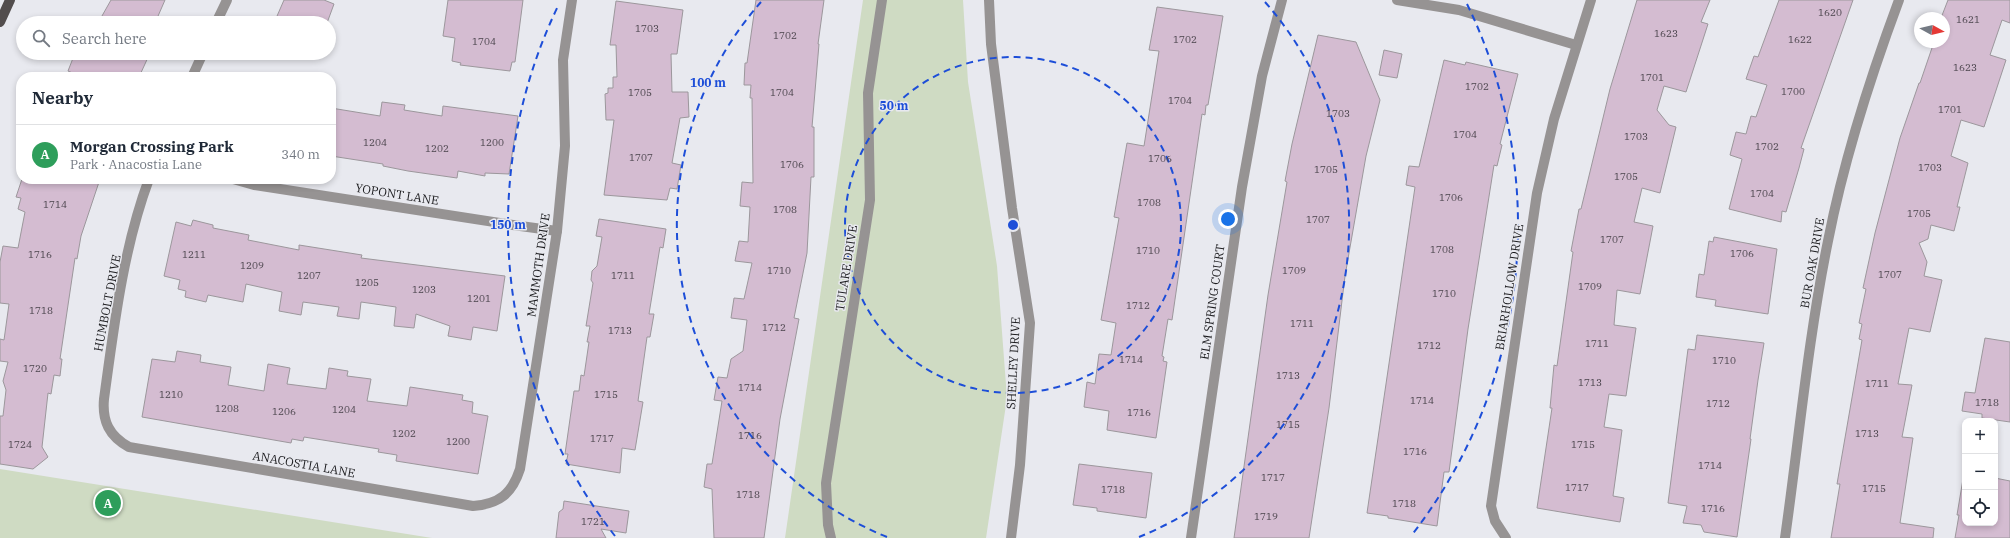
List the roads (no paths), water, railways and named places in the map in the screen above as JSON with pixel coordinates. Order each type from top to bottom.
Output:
[{"type":"main road","points":[[0,22],[10,0]]},
{"type":"street","points":[[219,16],[227,0]]},
{"type":"street","name":"MAMMOTH DRIVE","points":[[498,500],[508,492],[516,482],[520,469],[557,231],[565,146],[562,60],[572,0]]},
{"type":"street","name":"TULARE DRIVE","points":[[831,538],[828,525],[826,483],[870,200],[868,93],[882,0]]},
{"type":"street","name":"SHELLEY DRIVE","points":[[989,0],[991,44],[1012,208],[1030,323],[1020,465],[1011,538]]},
{"type":"street","name":"ELM SPRING COURT","points":[[1191,538],[1242,187],[1262,76],[1282,0]]},
{"type":"street","points":[[1397,0],[1458,10],[1576,46]]},
{"type":"street","name":"BRIARHOLLOW DRIVE","points":[[1504,536],[1494,521],[1491,506],[1514,338],[1537,193],[1554,119],[1591,0]]},
{"type":"street","name":"BUR OAK DRIVE","points":[[1785,538],[1814,323],[1828,241],[1850,145],[1899,0]]},
{"type":"street","points":[[194,72],[200,60]]},
{"type":"street","name":"HUMBOLT DRIVE","points":[[110,433],[105,422],[103,408],[116,311],[135,228],[148,184]]},
{"type":"street","name":"YOPONT LANE","points":[[250,184],[557,231]]},
{"type":"street","name":"ANACOSTIA LANE","points":[[110,433],[119,442],[129,447],[473,506],[486,505],[498,500]]},
{"type":"place","name":"Morgan Crossing Park","points":[[108,503]]}]
